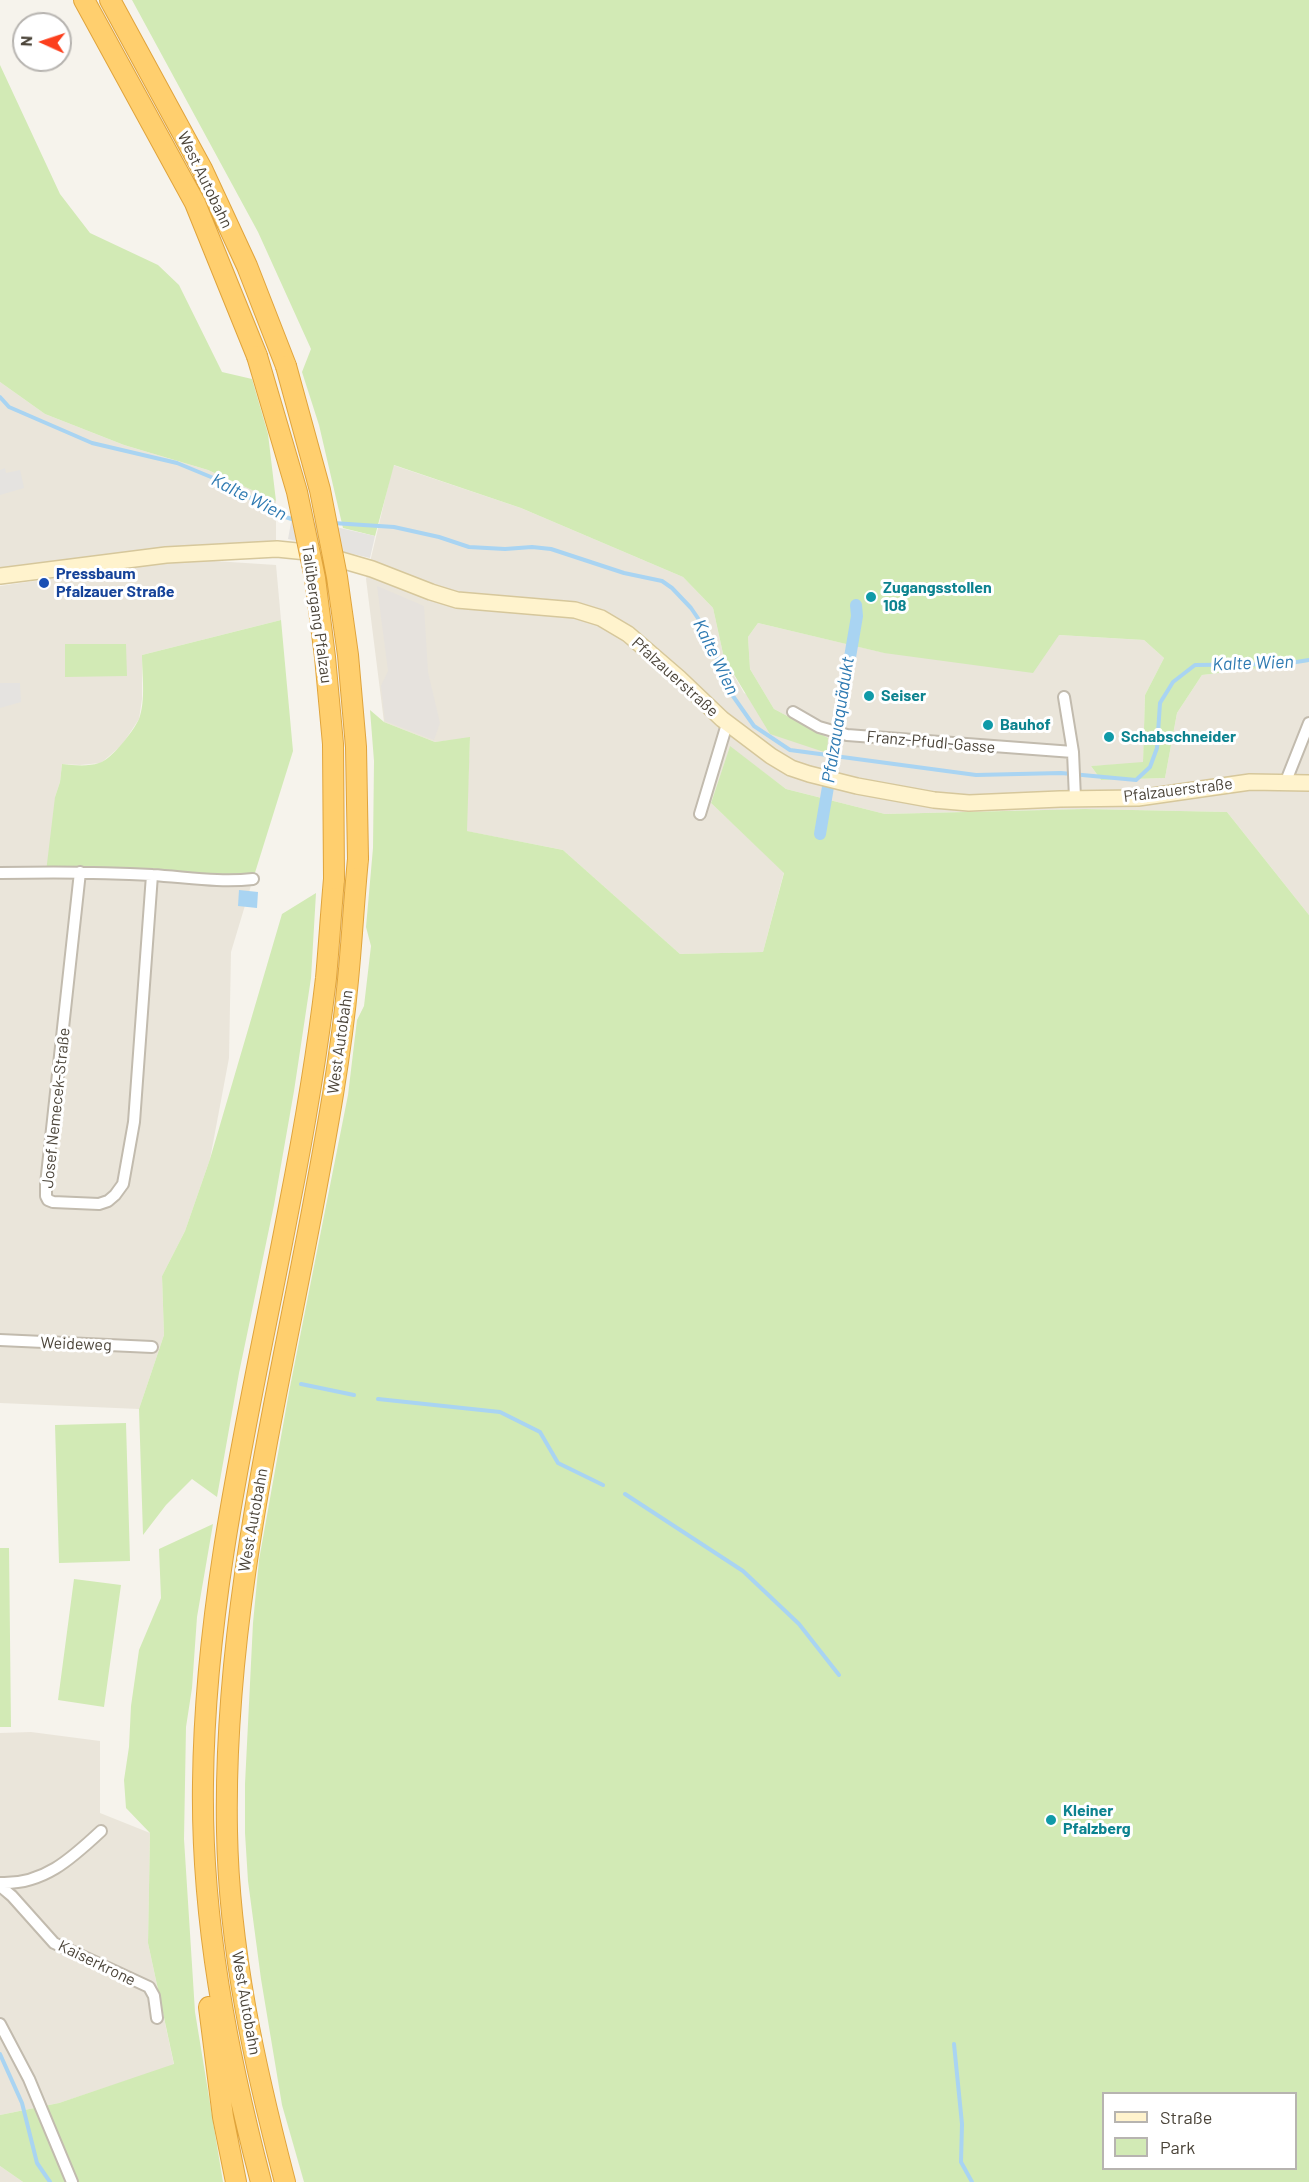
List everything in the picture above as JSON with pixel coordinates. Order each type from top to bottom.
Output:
[{"type":"highway","name":"West Autobahn","points":[[84,0],[195,203],[257,356]]},
{"type":"highway","name":"West Autobahn","points":[[110,0],[202,169],[247,266],[286,366]]},
{"type":"highway","name":"Talübergang Pfalzau","points":[[257,356],[297,492],[315,578],[326,657],[333,744],[334,879]]},
{"type":"highway","name":"Talübergang Pfalzau","points":[[286,366],[320,490],[339,588],[348,655],[356,747],[357,859]]},
{"type":"highway","name":"West Autobahn","points":[[285,2182],[249,2028],[234,1934],[227,1833],[231,1690],[237,1622],[248,1546],[276,1387],[313,1207],[333,1094],[348,981],[357,859]]},
{"type":"highway","name":"West Autobahn","points":[[261,2182],[226,2033],[208,1909],[203,1784],[207,1688],[214,1619],[253,1380],[289,1208],[309,1094],[326,978],[334,879]]},
{"type":"highway","points":[[208,1909],[203,1956],[223,2117],[236,2182]]},
{"type":"street","name":"Pfalzauerstraße","points":[[0,576],[198,553],[277,549],[317,553],[372,568],[457,600],[575,610],[601,618],[628,634],[651,652],[727,724],[791,768],[857,786],[934,800],[969,803],[1075,791],[1138,798],[1221,785],[1286,781],[1309,783]]},
{"type":"street","points":[[1064,697],[1074,756],[1075,791]]},
{"type":"street","name":"Franz-Pfudl-Gasse","points":[[794,712],[819,728],[847,735],[1074,756]]},
{"type":"street","points":[[1286,781],[1309,723]]},
{"type":"street","points":[[700,814],[727,724]]},
{"type":"street","points":[[0,873],[80,872],[233,882],[253,879]]},
{"type":"street","name":"Josef Nemecek-Straße","points":[[80,872],[46,1184],[46,1196],[53,1202],[99,1204],[115,1196],[123,1184],[135,1112],[152,875]]},
{"type":"street","name":"Weideweg","points":[[0,1340],[152,1347]]},
{"type":"street","points":[[0,1885],[17,1884],[42,1877],[61,1865],[101,1831]]},
{"type":"street","name":"Kaiserkrone","points":[[0,1885],[54,1943],[149,1987],[154,1996],[157,2018]]},
{"type":"street","points":[[0,2024],[29,2079],[72,2182]]},
{"type":"shaded area","points":[[0,382],[45,414],[124,445],[208,470],[276,501],[276,541],[196,545],[0,570]]},
{"type":"shaded area","points":[[393,465],[521,508],[683,577],[713,608],[724,658],[744,693],[827,738],[774,709],[750,669],[748,637],[758,623],[885,653],[1059,635],[1144,640],[1164,658],[1145,695],[1143,763],[1091,766],[1101,780],[1165,778],[1177,713],[1202,675],[1309,662],[1309,915],[1227,812],[1085,809],[885,814],[786,789],[730,747],[711,803],[784,872],[763,952],[680,954],[563,850],[466,831],[470,738],[435,742],[384,722],[366,579]]},
{"type":"shaded area","points":[[5,468],[6,473],[20,470],[24,488],[0,495],[0,470]]},
{"type":"shaded area","points":[[292,517],[375,536],[370,558],[288,539]]},
{"type":"shaded area","points":[[184,559],[276,565],[281,620],[142,655],[142,699],[139,719],[122,745],[101,763],[62,764],[55,797],[253,879],[231,952],[229,1058],[210,1159],[185,1231],[162,1276],[164,1335],[139,1409],[0,1403],[0,586]]},
{"type":"shaded area","points":[[377,586],[424,606],[428,672],[440,723],[434,740],[385,721],[381,686],[388,671]]},
{"type":"shaded area","points":[[0,683],[20,683],[21,702],[0,708]]},
{"type":"shaded area","points":[[31,1732],[100,1741],[100,1813],[150,1833],[148,1943],[174,2065],[59,2103],[0,2115],[0,1733]]},
{"type":"shaded area","points":[[0,2166],[23,2182],[0,2182]]},
{"type":"green space","points":[[132,0],[1309,0],[1309,662],[1202,675],[1177,713],[1165,778],[1101,780],[1091,766],[1143,762],[1145,695],[1164,658],[1144,640],[1059,635],[1033,673],[884,653],[758,623],[748,637],[750,669],[774,709],[828,738],[827,753],[770,734],[724,658],[713,608],[683,577],[521,508],[394,465],[375,536],[343,528],[319,425],[302,372],[311,349],[258,232]]},
{"type":"green space","points":[[0,65],[60,194],[90,233],[158,265],[179,285],[222,372],[252,379],[268,434],[276,501],[208,470],[124,445],[45,414],[0,382]]},
{"type":"green space","points":[[281,620],[293,751],[253,879],[46,872],[55,797],[62,764],[85,765],[104,761],[127,738],[141,712],[142,655]]},
{"type":"green space","points":[[65,644],[126,644],[127,676],[65,677]]},
{"type":"green space","points":[[370,710],[384,722],[435,742],[470,737],[467,831],[563,850],[680,954],[763,952],[784,873],[711,803],[730,746],[786,789],[885,814],[1085,809],[1227,812],[1309,915],[1309,2182],[304,2182],[282,2105],[261,1979],[248,1881],[245,1784],[253,1623],[259,1560],[289,1392],[348,1095],[357,1020],[364,1006],[371,946],[366,927],[373,848],[374,761]]},
{"type":"green space","points":[[316,893],[311,978],[294,1091],[217,1497],[192,1479],[166,1505],[143,1535],[139,1409],[164,1335],[162,1276],[185,1231],[210,1159],[282,914]]},
{"type":"green space","points":[[126,1423],[130,1561],[59,1563],[55,1425]]},
{"type":"green space","points":[[213,1524],[197,1617],[192,1688],[186,1727],[184,1839],[195,2012],[223,2182],[23,2182],[0,2166],[0,2115],[59,2103],[174,2064],[148,1943],[150,1833],[126,1808],[124,1780],[139,1650],[161,1598],[159,1549]]},
{"type":"green space","points":[[0,1548],[9,1548],[11,1727],[0,1727]]},
{"type":"green space","points":[[74,1579],[121,1585],[104,1707],[58,1700]]},
{"type":"water","points":[[239,890],[258,892],[257,908],[238,906]]},
{"type":"waterway","name":"Kalte Wien","points":[[0,397],[9,407],[92,443],[177,463],[240,489],[266,511],[295,520]]},
{"type":"waterway","name":"Kalte Wien","points":[[333,523],[394,527],[439,537],[469,547],[551,549],[624,573],[662,581],[691,608],[708,633],[728,689],[754,726],[790,750],[976,775],[1061,773],[1136,780],[1150,767],[1157,748],[1160,703],[1173,682],[1195,665],[1284,664],[1309,660]]},
{"type":"waterway","name":"Pfalzauaquädukt","points":[[820,834],[857,616],[856,605]]},
{"type":"waterway","points":[[301,1384],[354,1395]]},
{"type":"waterway","points":[[378,1399],[500,1412],[540,1432],[558,1463],[603,1485]]},
{"type":"waterway","points":[[625,1494],[743,1571],[799,1624],[839,1675]]},
{"type":"waterway","points":[[954,2044],[962,2124],[961,2162],[972,2182]]},
{"type":"waterway","points":[[0,2054],[22,2103],[37,2163],[50,2182]]},
{"type":"place","name":"Pressbaum Pfalzauer Straße","points":[[44,583]]},
{"type":"place","name":"Zugangsstollen 108","points":[[871,597]]},
{"type":"place","name":"Seiser","points":[[869,696]]},
{"type":"place","name":"Bauhof","points":[[988,725]]},
{"type":"place","name":"Schabschneider","points":[[1109,737]]},
{"type":"place","name":"Kleiner Pfalzberg","points":[[1051,1820]]}]
